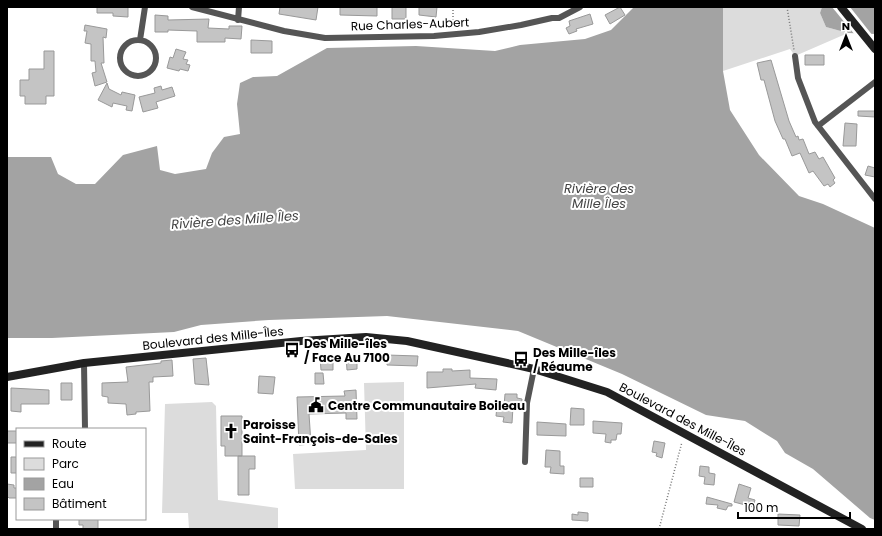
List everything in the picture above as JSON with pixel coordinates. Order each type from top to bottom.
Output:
[{"type":"street","points":[[140,40],[145,7]]},
{"type":"street","name":"Rue Charles-Aubert","points":[[192,7],[238,20],[325,38],[434,36],[453,34],[559,18],[580,7]]},
{"type":"street","points":[[238,20],[239,7]]},
{"type":"street","points":[[841,7],[874,48]]},
{"type":"street","points":[[140,40],[154,49],[156,60],[152,70],[148,73],[136,76],[125,70],[120,59],[124,48],[128,43],[140,40]]},
{"type":"street","points":[[795,56],[798,78],[804,98],[818,126],[875,200]]},
{"type":"street","points":[[818,126],[875,82]]},
{"type":"street","name":"Boulevard des Mille-Îles","points":[[7,377],[84,363],[301,341],[366,337],[407,341],[534,369],[607,392],[684,432],[862,529]]},
{"type":"street","points":[[84,363],[85,428]]},
{"type":"street","points":[[525,462],[527,403],[534,369]]},
{"type":"path","points":[[453,7],[453,34]]},
{"type":"path","points":[[787,7],[795,56]]},
{"type":"path","points":[[659,529],[671,488],[684,432]]},
{"type":"green space","points":[[723,7],[822,7],[820,13],[826,27],[848,33],[795,56],[790,49],[723,71]]},
{"type":"green space","points":[[404,382],[404,489],[295,489],[293,454],[366,450],[364,383]]},
{"type":"green space","points":[[212,402],[216,406],[218,500],[278,508],[278,529],[189,529],[188,513],[162,513],[165,404]]},
{"type":"water","name":"Rivière des Mille Îles","points":[[634,7],[723,7],[723,71],[730,110],[759,155],[799,196],[823,204],[875,228],[875,520],[870,518],[813,469],[785,453],[777,441],[745,421],[706,415],[622,374],[518,331],[387,316],[269,320],[201,325],[174,332],[52,338],[7,338],[7,157],[51,157],[58,174],[76,184],[95,184],[123,155],[157,146],[160,170],[175,174],[206,169],[212,153],[224,137],[240,134],[237,104],[240,83],[253,77],[277,76],[327,48],[416,46],[495,51],[520,45],[585,39],[611,30]]},
{"type":"water","points":[[822,7],[875,7],[875,34],[848,33],[826,27],[820,13]]},
{"type":"pier","points":[[832,7],[850,7],[873,36],[855,35]]},
{"type":"building","points":[[97,7],[128,7],[128,17],[113,16],[113,13],[97,13]]},
{"type":"building","points":[[280,7],[318,7],[316,20],[279,14]]},
{"type":"building","points":[[340,7],[377,7],[377,16],[340,15]]},
{"type":"building","points":[[392,7],[406,7],[406,19],[392,19]]},
{"type":"building","points":[[419,7],[437,7],[436,17],[419,15]]},
{"type":"building","points":[[620,7],[625,15],[610,24],[605,15]]},
{"type":"building","points":[[590,14],[593,24],[576,29],[577,31],[569,34],[566,28],[570,26],[569,21]]},
{"type":"building","points":[[155,15],[168,16],[168,20],[209,19],[208,28],[229,29],[229,26],[242,26],[241,39],[225,38],[225,42],[197,42],[197,31],[168,30],[168,32],[155,32]]},
{"type":"building","points":[[85,25],[107,29],[106,38],[103,37],[104,63],[101,63],[107,82],[95,86],[92,73],[96,72],[95,61],[91,61],[91,44],[85,43],[87,31],[84,31]]},
{"type":"building","points":[[251,40],[272,41],[272,53],[251,53]]},
{"type":"building","points":[[176,49],[186,52],[183,59],[188,60],[186,64],[190,65],[188,71],[180,69],[179,71],[167,68],[170,57],[173,58]]},
{"type":"building","points":[[44,51],[54,51],[54,96],[46,96],[46,104],[25,104],[25,96],[20,96],[20,80],[29,80],[29,69],[44,69]]},
{"type":"building","points":[[805,55],[824,55],[824,65],[805,65]]},
{"type":"building","points":[[771,60],[789,121],[796,137],[798,136],[799,140],[803,139],[809,154],[815,152],[819,159],[823,157],[835,178],[833,180],[835,183],[830,187],[828,184],[824,186],[813,171],[809,173],[800,153],[792,156],[785,139],[783,139],[775,121],[764,80],[761,80],[757,63]]},
{"type":"building","points":[[107,83],[109,89],[121,95],[122,92],[135,95],[132,111],[126,110],[127,106],[113,103],[112,107],[98,100]]},
{"type":"building","points":[[161,86],[162,90],[172,87],[175,96],[156,102],[158,108],[143,112],[139,97],[155,93],[154,88]]},
{"type":"building","points":[[858,111],[875,111],[875,117],[858,116]]},
{"type":"building","points":[[845,123],[857,124],[856,146],[843,146]]},
{"type":"building","points":[[868,166],[875,168],[875,177],[865,175]]},
{"type":"building","points":[[387,355],[418,356],[417,366],[387,365]]},
{"type":"building","points":[[333,356],[333,370],[321,370],[320,357]]},
{"type":"building","points":[[346,356],[357,356],[357,369],[347,370]]},
{"type":"building","points":[[206,358],[209,385],[195,384],[193,359]]},
{"type":"building","points":[[172,360],[173,376],[153,377],[153,382],[149,382],[150,411],[136,412],[136,414],[127,415],[126,404],[108,403],[108,397],[102,396],[102,383],[128,382],[126,367],[161,363],[161,361]]},
{"type":"building","points":[[443,369],[452,369],[452,371],[470,370],[470,378],[497,379],[496,390],[475,388],[476,384],[427,388],[427,372],[443,372]]},
{"type":"building","points":[[315,373],[323,373],[324,384],[315,384]]},
{"type":"building","points":[[259,376],[275,377],[273,394],[258,393]]},
{"type":"building","points":[[61,383],[72,383],[72,400],[61,400]]},
{"type":"building","points":[[11,388],[49,390],[49,404],[21,404],[21,412],[11,411]]},
{"type":"building","points":[[356,390],[357,419],[346,419],[346,413],[309,414],[311,444],[299,445],[297,397],[345,396],[344,391]]},
{"type":"building","points":[[505,394],[517,394],[517,398],[522,399],[521,407],[513,407],[512,423],[503,422],[504,417],[496,416],[497,406],[504,406]]},
{"type":"building","points":[[571,408],[584,409],[584,425],[570,425]]},
{"type":"building","name":"Paroisse Saint-François-de-Sales","points":[[221,416],[242,416],[242,456],[225,456],[225,446],[221,446]]},
{"type":"building","points":[[593,421],[622,423],[621,434],[617,434],[616,440],[611,440],[611,443],[605,442],[606,434],[593,433]]},
{"type":"building","points":[[537,422],[566,424],[566,436],[537,435]]},
{"type":"building","points":[[7,431],[16,431],[16,443],[7,443]]},
{"type":"building","points":[[654,441],[665,443],[662,458],[656,456],[657,453],[652,452]]},
{"type":"building","points":[[546,450],[560,451],[560,466],[564,466],[564,474],[550,473],[551,467],[545,467]]},
{"type":"building","points":[[238,456],[255,456],[255,469],[249,469],[249,495],[238,495]]},
{"type":"building","points":[[11,457],[16,457],[16,473],[11,473]]},
{"type":"building","points":[[700,466],[709,467],[709,473],[715,474],[714,485],[704,484],[705,477],[699,476]]},
{"type":"building","points":[[580,478],[593,478],[593,487],[580,487]]},
{"type":"building","points":[[7,484],[14,485],[14,488],[16,488],[16,498],[9,498],[7,496]]},
{"type":"building","points":[[739,484],[751,488],[748,498],[755,500],[753,507],[734,502]]},
{"type":"building","points":[[707,497],[732,504],[732,506],[728,506],[726,510],[717,508],[718,505],[706,504]]},
{"type":"building","points":[[578,512],[588,513],[588,521],[572,520],[572,514],[578,515]]},
{"type":"building","points":[[778,514],[800,515],[799,526],[778,525]]},
{"type":"building","points":[[79,520],[98,520],[98,529],[83,529],[83,525],[79,525]]},
{"type":"place","name":"Des Mille-îles / Face Au 7100","points":[[292,350]]},
{"type":"place","name":"Des Mille-îles / Réaume","points":[[521,359]]},
{"type":"place","name":"Centre Communautaire Boileau","points":[[316,405]]},
{"type":"place","name":"Paroisse Saint-François-de-Sales","points":[[231,431]]}]
